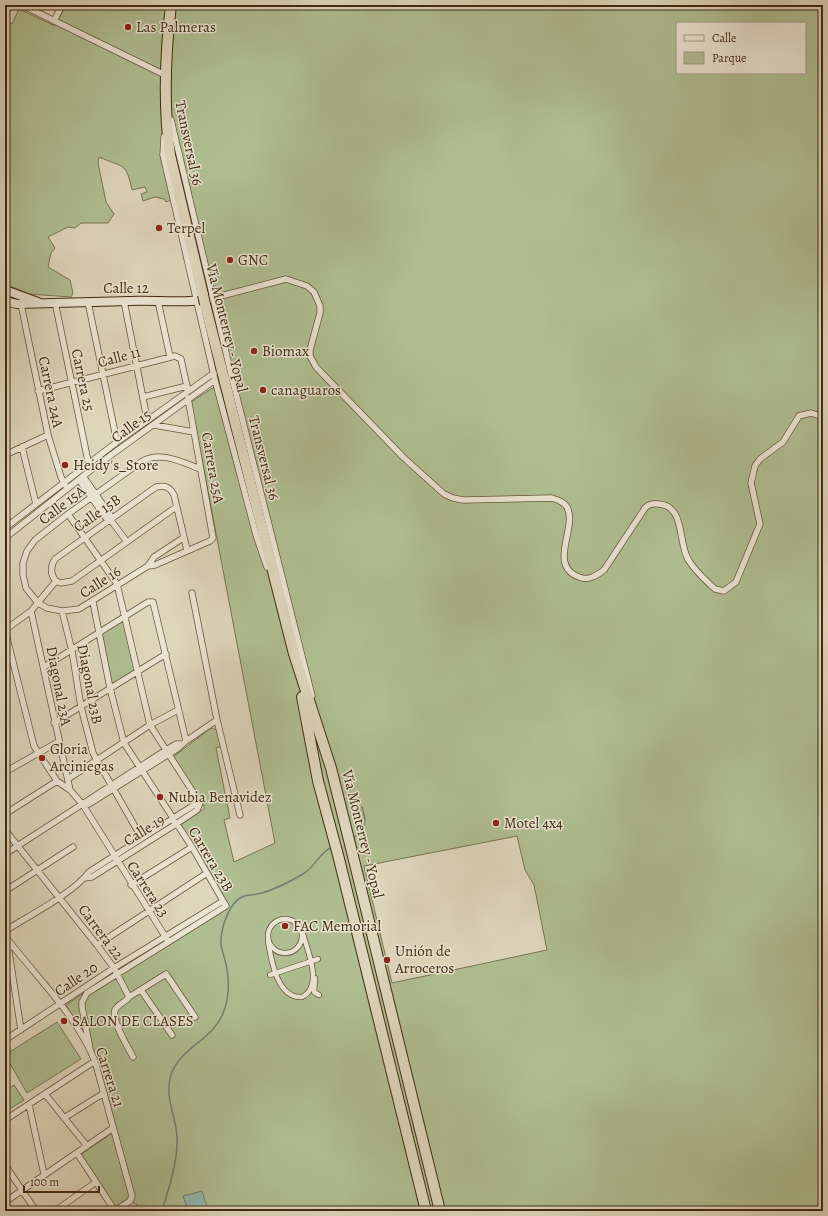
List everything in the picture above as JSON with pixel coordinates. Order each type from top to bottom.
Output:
[{"type":"highway","name":"Vía Monterrey - Yopal","points":[[171,5],[165,78],[165,104],[170,155],[204,300],[294,654],[331,768],[346,826],[440,1211]]},
{"type":"highway","name":"Vía Monterrey - Yopal","points":[[294,654],[318,781],[338,855],[426,1211]]},
{"type":"main road","points":[[7,292],[39,302]]},
{"type":"main road","name":"Calle 12","points":[[39,302],[158,302],[204,300]]},
{"type":"main road","points":[[6,303],[21,304],[39,302]]},
{"type":"street","points":[[22,5],[165,78]]},
{"type":"street","points":[[54,21],[62,5]]},
{"type":"street","name":"Transversal 36","points":[[165,78],[204,300],[215,380],[256,535],[283,611]]},
{"type":"street","points":[[204,300],[286,279],[307,286],[318,298],[320,306],[320,314],[310,350],[310,356],[316,367],[404,458],[444,494],[463,500],[552,498],[561,500],[567,507],[570,516],[564,555],[565,562],[572,574],[580,578],[595,577],[604,570],[644,508],[655,503],[670,506],[675,513],[684,549],[694,568],[714,588],[719,590],[727,589],[736,582],[760,524],[751,483],[757,462],[780,446],[800,416],[811,413],[823,417]]},
{"type":"street","name":"Transversal 36","points":[[204,300],[331,768]]},
{"type":"street","points":[[124,301],[147,419]]},
{"type":"street","name":"Carrera 25","points":[[54,302],[87,464]]},
{"type":"street","points":[[88,302],[117,442]]},
{"type":"street","points":[[158,302],[170,357]]},
{"type":"street","name":"Carrera 24A","points":[[21,304],[48,435],[64,483]]},
{"type":"street","name":"Calle 11","points":[[38,391],[170,357],[178,357],[181,359],[187,388]]},
{"type":"street","name":"Calle 15","points":[[5,528],[187,388],[214,373]]},
{"type":"street","name":"Calle 15","points":[[5,538],[91,470],[154,425],[188,398],[215,380]]},
{"type":"street","points":[[143,397],[187,388]]},
{"type":"street","name":"Carrera 25A","points":[[187,550],[210,541],[213,535],[188,398]]},
{"type":"street","points":[[140,425],[143,432]]},
{"type":"street","points":[[154,425],[194,432]]},
{"type":"street","points":[[5,455],[48,435]]},
{"type":"street","points":[[22,447],[36,504]]},
{"type":"street","name":"Calle 15A","points":[[38,603],[26,588],[23,575],[23,563],[27,550],[35,540],[93,496],[141,462],[152,456],[174,460],[200,469]]},
{"type":"street","points":[[87,464],[91,470]]},
{"type":"street","points":[[81,478],[93,496],[110,515],[110,519],[127,542]]},
{"type":"street","points":[[64,483],[68,488]]},
{"type":"street","name":"Calle 15B","points":[[56,581],[52,574],[52,564],[55,559],[156,487],[166,487],[171,489],[174,495],[176,507]]},
{"type":"street","points":[[5,630],[31,611],[56,581],[62,583],[72,582],[176,507],[187,550],[155,565],[148,566]]},
{"type":"street","points":[[68,514],[117,584],[150,725],[199,800],[200,803],[198,806]]},
{"type":"street","name":"Calle 16","points":[[38,603],[47,608],[62,611],[79,609],[93,602],[117,584],[148,566],[154,557],[183,538]]},
{"type":"street","points":[[192,593],[217,720],[240,815]]},
{"type":"street","points":[[93,602],[110,688],[124,743]]},
{"type":"street","points":[[44,667],[72,651],[98,632],[148,602],[153,602],[155,604],[184,742]]},
{"type":"street","name":"Diagonal 23A","points":[[31,611],[44,667],[58,742],[70,790]]},
{"type":"street","name":"Diagonal 23B","points":[[62,611],[72,651],[81,707],[93,753],[96,761],[113,786],[116,796],[141,837]]},
{"type":"street","name":"Carrera 23","points":[[5,630],[30,739],[58,781],[70,790],[83,805],[166,939]]},
{"type":"street","points":[[54,723],[137,670],[166,654]]},
{"type":"street","points":[[68,779],[150,725],[178,710]]},
{"type":"street","points":[[5,854],[83,805],[89,804],[113,786],[217,720]]},
{"type":"street","points":[[5,762],[6,771],[58,742]]},
{"type":"street","name":"Carrera 23B","points":[[124,743],[192,847],[225,904]]},
{"type":"street","points":[[5,814],[58,781]]},
{"type":"street","name":"Calle 19","points":[[5,931],[59,896],[84,878],[88,872],[115,858],[176,824],[197,810],[198,806],[194,805],[141,837],[115,858]]},
{"type":"street","name":"Carrera 22","points":[[5,830],[38,869],[97,945],[115,971],[129,997]]},
{"type":"street","points":[[5,891],[73,847]]},
{"type":"street","points":[[132,885],[192,847]]},
{"type":"street","points":[[97,945],[207,872]]},
{"type":"street","name":"Calle 20","points":[[5,1040],[166,939],[225,904]]},
{"type":"street","points":[[312,963],[310,987],[306,995],[302,997],[295,997],[286,990],[275,973],[268,942],[269,928],[273,922],[289,919],[301,927],[312,963],[314,992],[319,996]]},
{"type":"street","points":[[268,942],[275,950],[288,952],[300,945],[303,934]]},
{"type":"street","points":[[6,937],[21,1030]]},
{"type":"street","name":"Carrera 21","points":[[6,937],[61,1004],[90,1050],[95,1061],[132,1196],[130,1201],[115,1211]]},
{"type":"street","points":[[270,975],[312,963],[318,959]]},
{"type":"street","points":[[90,1050],[82,1002],[87,993],[115,971]]},
{"type":"street","points":[[133,1057],[119,1029],[114,1012],[118,1006],[129,997],[166,974],[194,1017]]},
{"type":"street","points":[[141,990],[172,1035]]},
{"type":"street","points":[[5,1120],[95,1061]]},
{"type":"street","points":[[64,1118],[104,1093]]},
{"type":"street","points":[[45,1094],[87,1146]]},
{"type":"street","points":[[29,1105],[44,1174]]},
{"type":"street","points":[[5,1202],[113,1128]]},
{"type":"street","points":[[77,1153],[115,1211]]},
{"type":"street","points":[[5,1165],[36,1211]]},
{"type":"street","points":[[55,1211],[96,1182]]},
{"type":"green space","points":[[66,5],[823,5],[823,1211],[140,1211],[136,1204],[129,1201],[116,1209],[80,1155],[115,1131],[98,1060],[66,1005],[155,945],[225,902],[209,871],[180,825],[204,809],[204,806],[173,757],[211,728],[217,730],[222,746],[216,748],[230,818],[224,820],[234,862],[275,843],[191,402],[223,381],[179,197],[166,202],[164,199],[155,197],[143,201],[141,194],[147,192],[145,187],[132,190],[128,174],[122,167],[99,157],[98,163],[106,202],[114,214],[108,223],[81,223],[75,228],[68,227],[48,237],[55,248],[51,253],[48,267],[70,280],[73,293],[71,297],[29,294],[5,284],[5,21],[12,24],[19,9],[55,26]],"holes":[[[517,836],[525,870],[534,885],[547,950],[392,983],[364,866]]]},
{"type":"green space","points":[[124,619],[135,670],[111,685],[101,632]]},
{"type":"green space","points":[[57,1022],[81,1059],[27,1093],[5,1055]]},
{"type":"green space","points":[[14,1085],[24,1100],[5,1112],[5,1091]]},
{"type":"water","points":[[202,1191],[207,1207],[188,1211],[183,1196]]},
{"type":"waterway","points":[[352,839],[363,830],[365,819],[362,807]]},
{"type":"waterway","points":[[162,1211],[172,1174],[177,1146],[169,1083],[175,1065],[189,1050],[214,1028],[225,1008],[228,996],[228,978],[221,942],[227,915],[237,900],[247,895],[259,894],[283,885],[298,877],[311,868],[324,852],[332,847]]},
{"type":"place","name":"Las Palmeras","points":[[128,27]]},
{"type":"place","name":"Terpel","points":[[159,228]]},
{"type":"place","name":"GNC","points":[[230,260]]},
{"type":"place","name":"Biomax","points":[[254,351]]},
{"type":"place","name":"canaguaros","points":[[263,390]]},
{"type":"place","name":"Heidy's_Store","points":[[65,465]]},
{"type":"place","name":"Gloria Arciniegas","points":[[42,758]]},
{"type":"place","name":"Nubia Benavidez","points":[[160,797]]},
{"type":"place","name":"Motel 4x4","points":[[496,823]]},
{"type":"place","name":"FAC Memorial","points":[[285,926]]},
{"type":"place","name":"Unión de Arroceros","points":[[387,960]]},
{"type":"place","name":"SALON DE CLASES","points":[[64,1021]]}]
